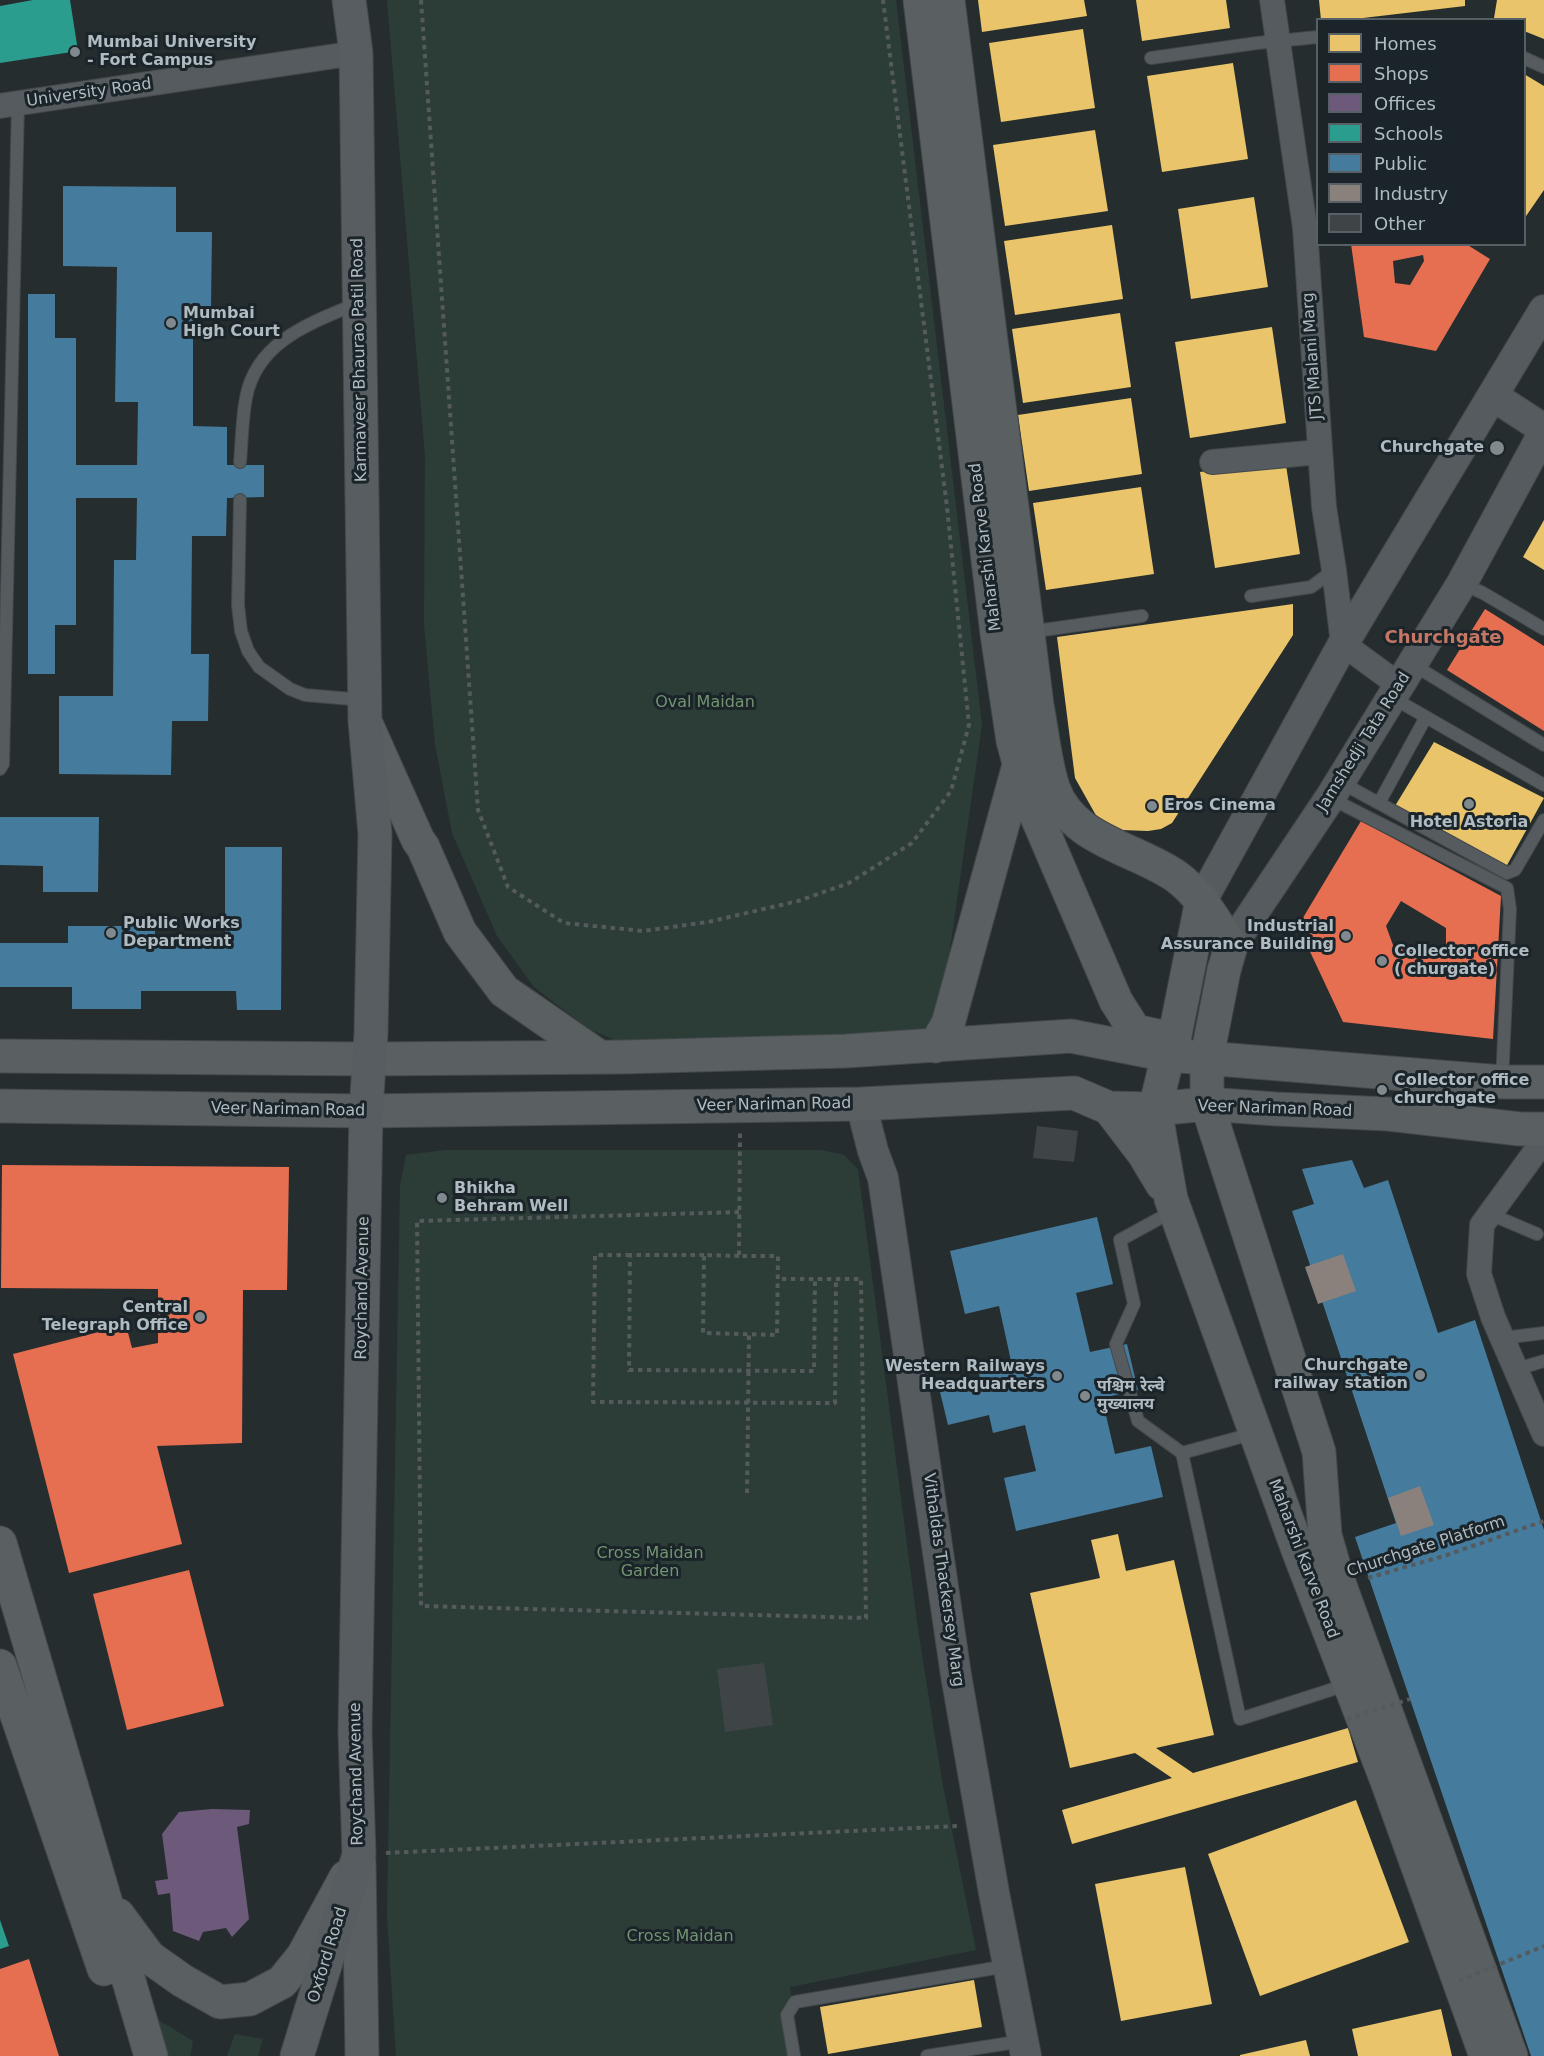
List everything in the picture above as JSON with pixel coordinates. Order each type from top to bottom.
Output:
[{"type":"main road","name":"Karmaveer Bhaurao Patil Road","points":[[349,0],[356,53],[365,711]]},
{"type":"main road","name":"Maharshi Karve Road","points":[[920,0],[997,634],[1013,741],[1019,765],[1028,796],[1116,1000],[1135,1031],[1171,1048],[1155,1108],[1173,1204],[1298,1550],[1350,1684],[1376,1710]]},
{"type":"main road","name":"Maharshi Karve Road","points":[[948,0],[1037,705],[1053,788],[1066,810],[1085,829],[1177,877],[1202,900],[1231,946]]},
{"type":"main road","points":[[365,711],[418,840],[460,932],[504,991],[598,1056]]},
{"type":"main road","name":"Roychand Avenue","points":[[359,1855],[355,1731],[366,1111],[375,834],[365,711]]},
{"type":"main road","points":[[936,1046],[948,1024],[1019,765]]},
{"type":"main road","points":[[1171,1048],[1202,900]]},
{"type":"main road","name":"Jamshedji Tata Road","points":[[1208,1057],[1224,970],[1231,946]]},
{"type":"main road","points":[[0,1056],[369,1059],[598,1056],[846,1051],[1071,1036],[1171,1048],[1208,1057],[1502,1082],[1544,1082]]},
{"type":"main road","name":"Maharshi Karve Road","points":[[1208,1057],[1206,1104],[1319,1452],[1325,1535],[1376,1710],[1470,1977],[1486,2056]]},
{"type":"main road","name":"Veer Nariman Road","points":[[0,1107],[366,1111],[861,1104],[1074,1093],[1109,1108],[1155,1108],[1206,1104],[1388,1114],[1520,1129],[1544,1129]]},
{"type":"main road","points":[[1109,1108],[1144,1154],[1173,1204]]},
{"type":"main road","points":[[0,1543],[151,2056]]},
{"type":"main road","points":[[0,1666],[133,2056]]},
{"type":"main road","points":[[105,1897],[149,1957],[183,1981],[220,2002],[250,1999],[282,1982],[303,1956],[359,1855]]},
{"type":"main road","points":[[359,1855],[362,2056]]},
{"type":"main road","name":"Oxford Road","points":[[297,2056],[359,1855]]},
{"type":"main road","name":"Maharshi Karve Road","points":[[1470,1977],[1511,2056]]},
{"type":"street","name":"JTS Malani Marg","points":[[1272,0],[1311,227],[1319,452],[1324,507],[1343,644]]},
{"type":"street","name":"University Road","points":[[9,105],[356,53]]},
{"type":"street","points":[[1202,900],[1343,644],[1544,310]]},
{"type":"street","points":[[1493,396],[1544,430]]},
{"type":"street","name":"Jamshedji Tata Road","points":[[1231,946],[1335,790],[1462,584],[1544,430]]},
{"type":"street","points":[[1212,462],[1319,452]]},
{"type":"street","points":[[1343,644],[1401,682]]},
{"type":"street","name":"Vithaldas Thackersey Marg","points":[[861,1104],[873,1151],[883,1178],[956,1675],[1024,2049]]},
{"type":"street","points":[[1544,1140],[1482,1225],[1479,1274],[1493,1317],[1544,1434]]},
{"type":"lane","points":[[1151,58],[1316,37]]},
{"type":"lane","points":[[1526,59],[1544,67]]},
{"type":"lane","points":[[0,769],[3,764],[9,105]]},
{"type":"lane","points":[[240,462],[246,397],[253,372],[272,347],[309,323],[360,303]]},
{"type":"lane","points":[[240,500],[238,605],[241,631],[248,651],[259,667],[277,681],[298,692],[365,711]]},
{"type":"lane","points":[[1251,596],[1311,587],[1334,570]]},
{"type":"lane","points":[[1462,584],[1483,593],[1544,629]]},
{"type":"lane","points":[[1028,632],[1142,616]]},
{"type":"lane","points":[[1401,682],[1426,717],[1544,785]]},
{"type":"lane","points":[[1401,682],[1544,745]]},
{"type":"lane","points":[[1379,803],[1426,717]]},
{"type":"lane","points":[[1335,790],[1379,803],[1507,873],[1515,870],[1544,820]]},
{"type":"lane","points":[[1335,790],[1507,888],[1510,909],[1502,1082]]},
{"type":"lane","points":[[1173,1204],[1120,1240],[1134,1304],[1116,1344],[1138,1420],[1182,1453],[1240,1719],[1350,1684]]},
{"type":"lane","points":[[1490,1214],[1535,1238],[1544,1222]]},
{"type":"lane","points":[[1503,1338],[1544,1333]]},
{"type":"lane","points":[[1517,1369],[1544,1361]]},
{"type":"lane","points":[[1182,1453],[1256,1433]]},
{"type":"lane","points":[[794,2056],[787,2015],[795,2002],[1009,1966]]},
{"type":"lane","points":[[927,2056],[1024,2049]]},
{"type":"path","points":[[421,0],[478,810],[508,887],[564,923],[643,931],[708,922],[798,902],[849,883],[912,843],[951,791],[969,725],[947,507],[883,0]]},
{"type":"path","points":[[739,1106],[739,1256]]},
{"type":"path","points":[[739,1212],[417,1221],[422,1606],[866,1618],[861,1279],[778,1279]]},
{"type":"path","points":[[704,1255],[703,1333],[777,1335],[778,1256],[704,1255],[595,1255],[593,1401],[835,1403],[836,1279]]},
{"type":"path","points":[[630,1255],[629,1370],[814,1371],[815,1279]]},
{"type":"path","points":[[747,1493],[748,1334]]},
{"type":"path","name":"Churchgate Platform","points":[[1341,1586],[1447,1555],[1544,1521]]},
{"type":"path","points":[[359,1855],[982,1825]]},
{"type":"path","points":[[1470,1977],[1544,1946]]},
{"type":"green space","name":"Oval Maidan","points":[[387,0],[896,0],[982,725],[939,1026],[853,1047],[639,1050],[589,1029],[534,987],[497,936],[452,833],[435,744],[424,625],[425,456]]},
{"type":"green space","name":"Cross Maidan Garden","points":[[446,1150],[821,1150],[844,1155],[858,1169],[918,1629],[942,1781],[976,1950],[790,1987],[801,2056],[396,2056],[387,1915],[400,1186],[406,1155]]},
{"type":"green space","points":[[147,2013],[193,2041],[190,2056],[163,2056]]},
{"type":"green space","points":[[235,2034],[263,2039],[258,2056],[227,2056]]},
{"type":"building: Homes","points":[[978,0],[1084,0],[1087,16],[982,32]]},
{"type":"building: Homes","points":[[1136,0],[1226,0],[1230,28],[1142,41]]},
{"type":"building: Homes","points":[[1319,0],[1465,0],[1465,6],[1363,18],[1321,18]]},
{"type":"building: Homes","points":[[1497,0],[1544,0],[1544,39],[1526,32],[1526,18],[1494,18]]},
{"type":"building: Homes","points":[[1083,29],[1095,108],[1001,122],[989,43]]},
{"type":"building: Homes","points":[[1233,63],[1248,159],[1162,172],[1147,76]]},
{"type":"building: Homes","points":[[1526,75],[1544,86],[1544,190],[1526,216]]},
{"type":"building: Homes","points":[[1095,130],[1108,211],[1005,226],[993,145]]},
{"type":"building: Homes","points":[[1254,197],[1268,287],[1191,299],[1178,209]]},
{"type":"building: Homes","points":[[1112,225],[1123,299],[1015,315],[1004,241]]},
{"type":"building: Homes","points":[[1120,313],[1131,387],[1023,403],[1012,329]]},
{"type":"building: Homes","points":[[1272,327],[1286,423],[1190,438],[1175,342]]},
{"type":"building: Homes","points":[[1131,398],[1142,474],[1029,491],[1018,415]]},
{"type":"building: Homes","points":[[1285,459],[1300,554],[1215,568],[1200,472]]},
{"type":"building: Homes","points":[[1141,487],[1154,574],[1046,590],[1033,503]]},
{"type":"building: Homes","points":[[1544,520],[1544,570],[1523,557]]},
{"type":"building: Homes","points":[[1293,604],[1293,635],[1172,823],[1161,829],[1148,831],[1122,830],[1098,819],[1075,778],[1057,637]]},
{"type":"building: Homes","name":"Hotel Astoria","points":[[1434,742],[1544,798],[1506,867],[1395,806]]},
{"type":"building: Homes","points":[[1118,1534],[1126,1571],[1174,1560],[1214,1735],[1156,1748],[1193,1773],[1348,1728],[1358,1762],[1072,1844],[1062,1810],[1172,1778],[1135,1753],[1070,1768],[1030,1593],[1100,1578],[1091,1540]]},
{"type":"building: Homes","points":[[1356,1800],[1409,1942],[1260,1996],[1208,1854]]},
{"type":"building: Homes","points":[[1185,1867],[1212,2004],[1121,2021],[1095,1884]]},
{"type":"building: Homes","points":[[974,1980],[982,2027],[828,2054],[820,2007]]},
{"type":"building: Homes","points":[[1441,2009],[1452,2056],[1358,2056],[1352,2029]]},
{"type":"building: Homes","points":[[1306,2040],[1310,2056],[1240,2056],[1240,2055]]},
{"type":"building: Shops","points":[[1351,246],[1469,246],[1490,259],[1436,351],[1364,337]],"holes":[[[1423,255],[1424,261],[1410,285],[1395,283],[1393,261]]]},
{"type":"building: Shops","points":[[1485,609],[1544,646],[1544,731],[1447,670]]},
{"type":"building: Shops","name":"Industrial Assurance Building","points":[[1361,821],[1501,896],[1493,1039],[1343,1022],[1298,926]],"holes":[[[1401,901],[1446,928],[1446,952],[1431,953],[1393,945],[1386,926]]]},
{"type":"building: Shops","name":"Central Telegraph Office","points":[[2,1165],[289,1167],[287,1290],[243,1290],[242,1443],[157,1446],[182,1544],[69,1573],[13,1354],[126,1325],[132,1348],[158,1343],[158,1289],[1,1288]]},
{"type":"building: Shops","points":[[189,1570],[224,1706],[127,1730],[93,1594]]},
{"type":"building: Shops","points":[[29,1959],[59,2056],[0,2056],[0,1969]]},
{"type":"building: Offices","points":[[212,1809],[250,1810],[249,1824],[237,1827],[249,1919],[232,1937],[226,1928],[203,1932],[199,1941],[173,1931],[170,1893],[158,1895],[155,1881],[168,1879],[162,1834],[179,1812]]},
{"type":"building: Schools","points":[[33,0],[70,0],[78,51],[0,63],[0,6]]},
{"type":"building: Schools","points":[[0,1920],[9,1946],[0,1949]]},
{"type":"building: Public","points":[[63,186],[176,187],[176,232],[212,232],[211,307],[193,307],[193,426],[227,427],[227,465],[264,465],[264,497],[227,498],[226,536],[192,536],[191,654],[209,654],[208,721],[172,721],[171,775],[59,774],[59,696],[113,696],[114,560],[136,560],[137,498],[76,498],[76,625],[55,625],[55,674],[28,674],[28,294],[55,294],[55,338],[76,338],[76,465],[137,465],[138,402],[115,402],[117,267],[63,266]]},
{"type":"building: Public","name":"Public Works Department","points":[[0,817],[99,817],[98,892],[43,892],[43,866],[0,865]]},
{"type":"building: Public","name":"Public Works Department","points":[[225,847],[282,847],[281,1010],[237,1010],[236,991],[141,991],[141,1009],[72,1009],[72,987],[0,987],[0,943],[68,943],[68,926],[155,926],[155,941],[225,941]]},
{"type":"building: Public","points":[[1352,1160],[1364,1188],[1388,1180],[1438,1333],[1475,1320],[1544,1530],[1544,2056],[1531,2056],[1355,1537],[1396,1523],[1292,1211],[1314,1204],[1302,1169]]},
{"type":"building: Public","name":"Western Railways Headquarters","points":[[1097,1217],[1113,1284],[1076,1293],[1090,1352],[1127,1344],[1138,1390],[1102,1398],[1115,1454],[1151,1446],[1163,1497],[1016,1531],[1004,1478],[1036,1471],[1025,1425],[993,1433],[989,1415],[948,1425],[940,1392],[981,1383],[978,1369],[1011,1361],[999,1306],[965,1314],[950,1251]]},
{"type":"building: Industry","points":[[1343,1254],[1356,1291],[1318,1304],[1305,1267]]},
{"type":"building: Industry","points":[[1420,1486],[1434,1525],[1401,1536],[1388,1498]]},
{"type":"building: Other","points":[[1037,1126],[1078,1131],[1074,1162],[1033,1158]]},
{"type":"building: Other","points":[[764,1663],[773,1725],[725,1732],[717,1669]]},
{"type":"place","name":"Mumbai University - Fort Campus","points":[[75,52]]},
{"type":"place","name":"Mumbai High Court","points":[[171,323]]},
{"type":"place","name":"Churchgate","points":[[1497,448]]},
{"type":"place","name":"Hotel Astoria","points":[[1469,804]]},
{"type":"place","name":"Eros Cinema","points":[[1152,806]]},
{"type":"place","name":"Public Works Department","points":[[111,933]]},
{"type":"place","name":"Industrial Assurance Building","points":[[1346,936]]},
{"type":"place","name":"Collector office ( churgate)","points":[[1382,961]]},
{"type":"place","name":"Collector office churchgate","points":[[1382,1090]]},
{"type":"place","name":"Bhikha Behram Well","points":[[442,1198]]},
{"type":"place","name":"Central Telegraph Office","points":[[200,1317]]},
{"type":"place","name":"Churchgate railway station","points":[[1420,1375]]},
{"type":"place","name":"Western Railways Headquarters","points":[[1057,1376]]},
{"type":"place","name":"पश्चिम रेल्वे मुख्यालय","points":[[1085,1396]]},
{"type":"district","name":"Churchgate","points":[[1443,638]]},
{"type":"park label","name":"Cross Maidan","points":[[680,1937]]}]
